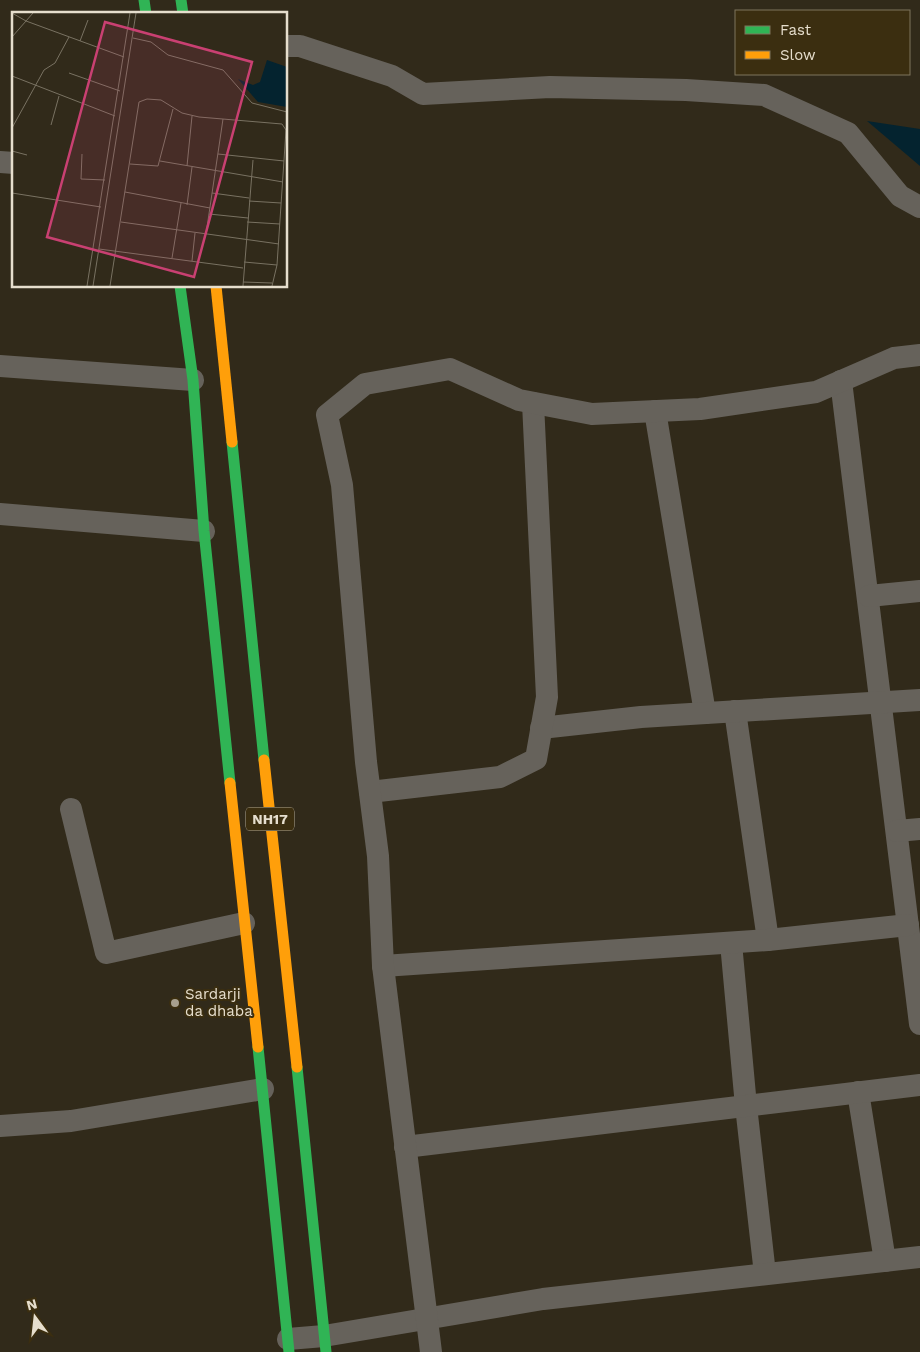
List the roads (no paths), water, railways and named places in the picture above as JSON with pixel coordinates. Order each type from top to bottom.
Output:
[{"type":"highway","name":"NH17","points":[[180,288],[193,380],[204,531],[288,1345]]},
{"type":"highway","name":"NH17","points":[[216,288],[325,1344]]},
{"type":"street","points":[[288,46],[300,46],[392,76],[422,94],[550,87],[686,90],[764,95],[848,133],[900,196],[920,207]]},
{"type":"street","points":[[431,1352],[383,966],[378,856],[366,762],[342,485],[327,415],[365,384],[450,369],[519,400],[592,414],[700,409],[816,392],[894,358],[920,355]]},
{"type":"street","points":[[0,366],[193,380]]},
{"type":"street","points":[[841,381],[908,925],[916,960],[920,1024]]},
{"type":"street","points":[[370,792],[500,778],[536,759],[547,697],[533,403]]},
{"type":"street","points":[[655,411],[705,713]]},
{"type":"street","points":[[0,514],[204,531]]},
{"type":"street","points":[[868,596],[920,591]]},
{"type":"street","points":[[541,728],[641,717],[920,700]]},
{"type":"street","points":[[735,711],[768,940]]},
{"type":"street","points":[[71,809],[106,953],[244,922]]},
{"type":"street","points":[[897,831],[920,828]]},
{"type":"street","points":[[383,966],[768,940],[908,925]]},
{"type":"street","points":[[731,942],[746,1106],[765,1274]]},
{"type":"street","points":[[405,1147],[920,1085]]},
{"type":"street","points":[[0,1126],[72,1121],[263,1089]]},
{"type":"street","points":[[858,1092],[885,1261]]},
{"type":"street","points":[[288,1345],[325,1344],[428,1318],[543,1299],[920,1257]]},
{"type":"water","points":[[867,121],[920,129],[920,166]]},
{"type":"place","name":"Sardarji da dhaba","points":[[175,1003]]}]
